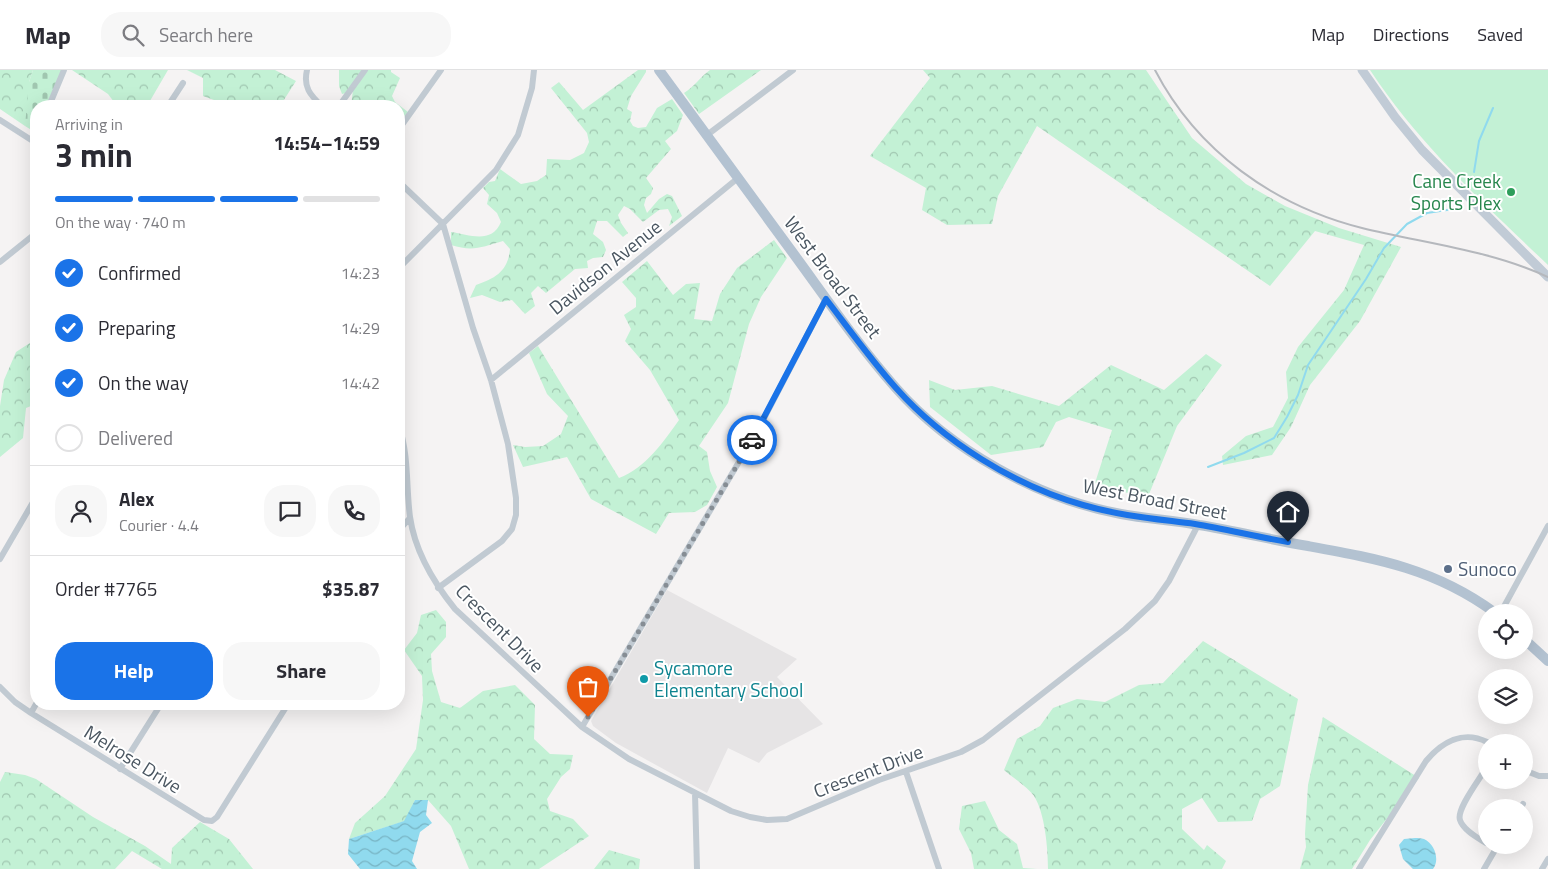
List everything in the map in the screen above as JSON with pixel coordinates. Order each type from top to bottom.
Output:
[{"type":"main road","name":"West Broad Street","points":[[659,70],[826,299],[885,375],[919,412],[944,433],[1007,474],[1082,505],[1121,514],[1198,525],[1386,561],[1426,574],[1457,588],[1482,604]]},
{"type":"main road","points":[[1533,647],[1548,661]]},
{"type":"street","points":[[52,100],[64,70]]},
{"type":"street","points":[[307,70],[306,87],[315,100]]},
{"type":"street","points":[[343,100],[365,70]]},
{"type":"street","points":[[405,120],[440,70]]},
{"type":"street","points":[[405,262],[496,170],[508,153],[518,135],[525,113],[532,88],[534,70]]},
{"type":"street","points":[[707,135],[793,70]]},
{"type":"street","points":[[1362,70],[1395,117],[1422,150],[1548,277]]},
{"type":"street","points":[[172,100],[183,83]]},
{"type":"street","points":[[0,120],[30,137]]},
{"type":"street","name":"Davidson Avenue","points":[[491,380],[738,178]]},
{"type":"street","points":[[405,188],[443,224]]},
{"type":"street","name":"Crescent Drive","points":[[443,224],[473,328],[491,380],[508,444],[516,514],[512,529],[502,541],[438,588],[455,609],[582,727],[630,759],[732,811],[767,820],[787,819],[879,780],[962,752],[983,740],[1125,629],[1155,602],[1169,581],[1198,525]]},
{"type":"street","points":[[0,262],[30,238]]},
{"type":"street","points":[[582,727],[759,428],[826,299]]},
{"type":"street","points":[[405,456],[410,518],[423,560],[438,588]]},
{"type":"street","points":[[0,559],[30,507]]},
{"type":"street","points":[[405,523],[410,518]]},
{"type":"street","points":[[1505,604],[1548,526]]},
{"type":"street","name":"Melrose Drive","points":[[0,687],[16,702],[120,769],[204,820],[212,821],[217,817],[284,710]]},
{"type":"street","points":[[120,769],[157,710]]},
{"type":"street","points":[[1359,869],[1426,761],[1436,749],[1443,744],[1467,737],[1478,738]]},
{"type":"street","points":[[906,772],[939,869]]},
{"type":"street","points":[[1533,774],[1548,776]]},
{"type":"street","points":[[1478,781],[1459,811],[1460,820],[1465,827],[1478,837]]},
{"type":"street","points":[[695,793],[696,869]]},
{"type":"street","points":[[1484,869],[1493,854]]},
{"type":"street","points":[[1542,869],[1548,859]]},
{"type":"shaded area","points":[[667,590],[797,659],[777,677],[823,724],[767,753],[759,763],[728,748],[707,793],[616,743],[593,726],[591,721]]},
{"type":"green space","points":[[0,70],[33,70],[29,82],[30,119],[25,126],[0,109]]},
{"type":"green space","points":[[33,70],[62,70],[49,100],[30,100],[30,129],[25,126],[29,82]]},
{"type":"green space","points":[[72,70],[168,70],[150,100],[112,100],[108,94]]},
{"type":"green space","points":[[187,70],[275,70],[296,81],[284,100],[214,100],[203,96],[203,78]]},
{"type":"green space","points":[[339,70],[362,70],[346,93],[342,94],[339,86]]},
{"type":"green space","points":[[368,70],[391,70],[400,78],[392,96],[394,100],[352,100],[353,90]]},
{"type":"green space","points":[[638,70],[646,70],[646,72],[631,96],[627,109],[632,112],[630,121],[633,126],[638,128],[646,127],[657,108],[672,99],[683,115],[677,131],[665,141],[671,149],[646,178],[653,188],[651,194],[646,198],[644,205],[647,213],[659,199],[667,194],[672,196],[682,216],[669,226],[672,217],[668,209],[659,210],[643,222],[630,209],[624,206],[618,215],[628,233],[623,237],[607,221],[597,221],[593,234],[603,242],[606,250],[603,257],[587,261],[588,268],[575,269],[546,293],[538,286],[531,293],[535,306],[525,314],[512,300],[500,302],[482,295],[470,298],[476,285],[500,273],[507,263],[510,249],[503,241],[472,248],[451,245],[451,232],[486,236],[497,229],[501,222],[497,213],[487,204],[489,195],[483,188],[489,182],[495,181],[500,169],[521,184],[537,181],[546,175],[547,159],[570,160],[584,153],[589,142],[587,133],[551,88],[559,82],[583,110]]},
{"type":"green space","points":[[710,70],[761,70],[699,114],[684,93]]},
{"type":"green space","points":[[923,70],[1146,70],[1192,138],[1246,184],[1285,206],[1339,228],[1401,247],[1360,321],[1310,385],[1291,427],[1272,455],[1223,465],[1222,456],[1246,436],[1273,427],[1288,398],[1286,372],[1298,347],[1344,290],[1364,245],[1315,231],[1270,286],[1037,126],[998,196],[992,224],[947,225],[922,210],[926,188],[870,156],[930,78]]},
{"type":"green space","name":"Cane Creek Sports Plex","points":[[1370,70],[1548,70],[1548,265],[1431,148],[1409,123]]},
{"type":"green space","points":[[774,240],[787,258],[761,297],[749,324],[728,403],[699,446],[707,452],[710,471],[717,487],[707,505],[695,512],[669,513],[656,534],[591,499],[567,457],[523,467],[513,445],[525,447],[543,446],[561,434],[568,416],[547,394],[529,353],[538,346],[619,478],[629,474],[653,454],[679,420],[650,370],[625,341],[631,329],[624,315],[636,307],[636,298],[622,282],[647,261],[673,295],[686,284],[700,283],[694,319],[712,321],[720,294],[737,268]]},
{"type":"green space","points":[[30,343],[30,406],[26,408],[23,438],[0,457],[0,406],[4,380],[16,352]]},
{"type":"green space","points":[[1206,354],[1222,365],[1177,426],[1147,499],[1095,483],[1112,430],[1069,417],[1056,422],[1043,447],[991,455],[930,407],[929,380],[955,390],[992,386],[1059,406],[1111,365],[1164,390]]},
{"type":"green space","points":[[436,610],[446,622],[446,637],[431,654],[432,671],[441,702],[460,708],[483,691],[515,685],[535,705],[534,739],[550,754],[573,755],[570,769],[561,777],[547,799],[550,811],[573,819],[589,836],[539,869],[469,869],[451,826],[428,800],[415,800],[405,821],[349,839],[355,823],[385,796],[416,749],[423,700],[422,676],[405,649],[417,633],[421,615]]},
{"type":"green space","points":[[1203,641],[1298,699],[1280,786],[1260,799],[1252,821],[1218,822],[1202,798],[1182,809],[1182,829],[1204,850],[1207,845],[1226,861],[1222,869],[1048,869],[1045,831],[1038,803],[1028,790],[1004,770],[1017,739],[1040,726],[1053,708],[1077,699],[1105,702],[1139,685],[1163,683]]},
{"type":"green space","points":[[1323,717],[1419,778],[1370,840],[1352,869],[1300,869],[1306,847],[1308,785]]},
{"type":"green space","points":[[5,772],[36,779],[93,817],[145,846],[171,864],[172,848],[200,822],[229,839],[253,869],[162,869],[132,851],[115,869],[0,869],[0,782]]},
{"type":"green space","points":[[985,801],[999,830],[1017,844],[1023,868],[1037,869],[974,869],[971,853],[959,829],[962,806]]},
{"type":"green space","points":[[609,850],[640,859],[639,869],[594,869]]},
{"type":"water","points":[[415,800],[428,800],[426,815],[432,823],[420,832],[412,861],[417,869],[360,869],[348,854],[349,839],[404,821]]},
{"type":"water","points":[[1415,838],[1428,841],[1434,848],[1436,861],[1433,869],[1413,869],[1403,859],[1399,845],[1404,839]]},
{"type":"waterway","points":[[1474,172],[1479,141],[1493,108]]},
{"type":"waterway","points":[[1208,467],[1244,453],[1274,438],[1298,395],[1308,365],[1366,279],[1384,248],[1407,224],[1427,213],[1460,208]]},
{"type":"railway","points":[[1155,70],[1172,99],[1193,126],[1216,150],[1241,171],[1269,190],[1298,205],[1362,228],[1503,260],[1548,277]]},
{"type":"way so far","points":[[588,717],[752,440]]},
{"type":"place","name":"Cane Creek Sports Plex","points":[[1511,192]]},
{"type":"place","name":"Sunoco","points":[[1448,569]]},
{"type":"place","name":"Sycamore Elementary School","points":[[644,679]]},
{"type":"route","points":[[752,440],[826,299],[896,389],[919,412],[944,433],[1007,474],[1082,505],[1121,514],[1198,525],[1288,542]]}]
